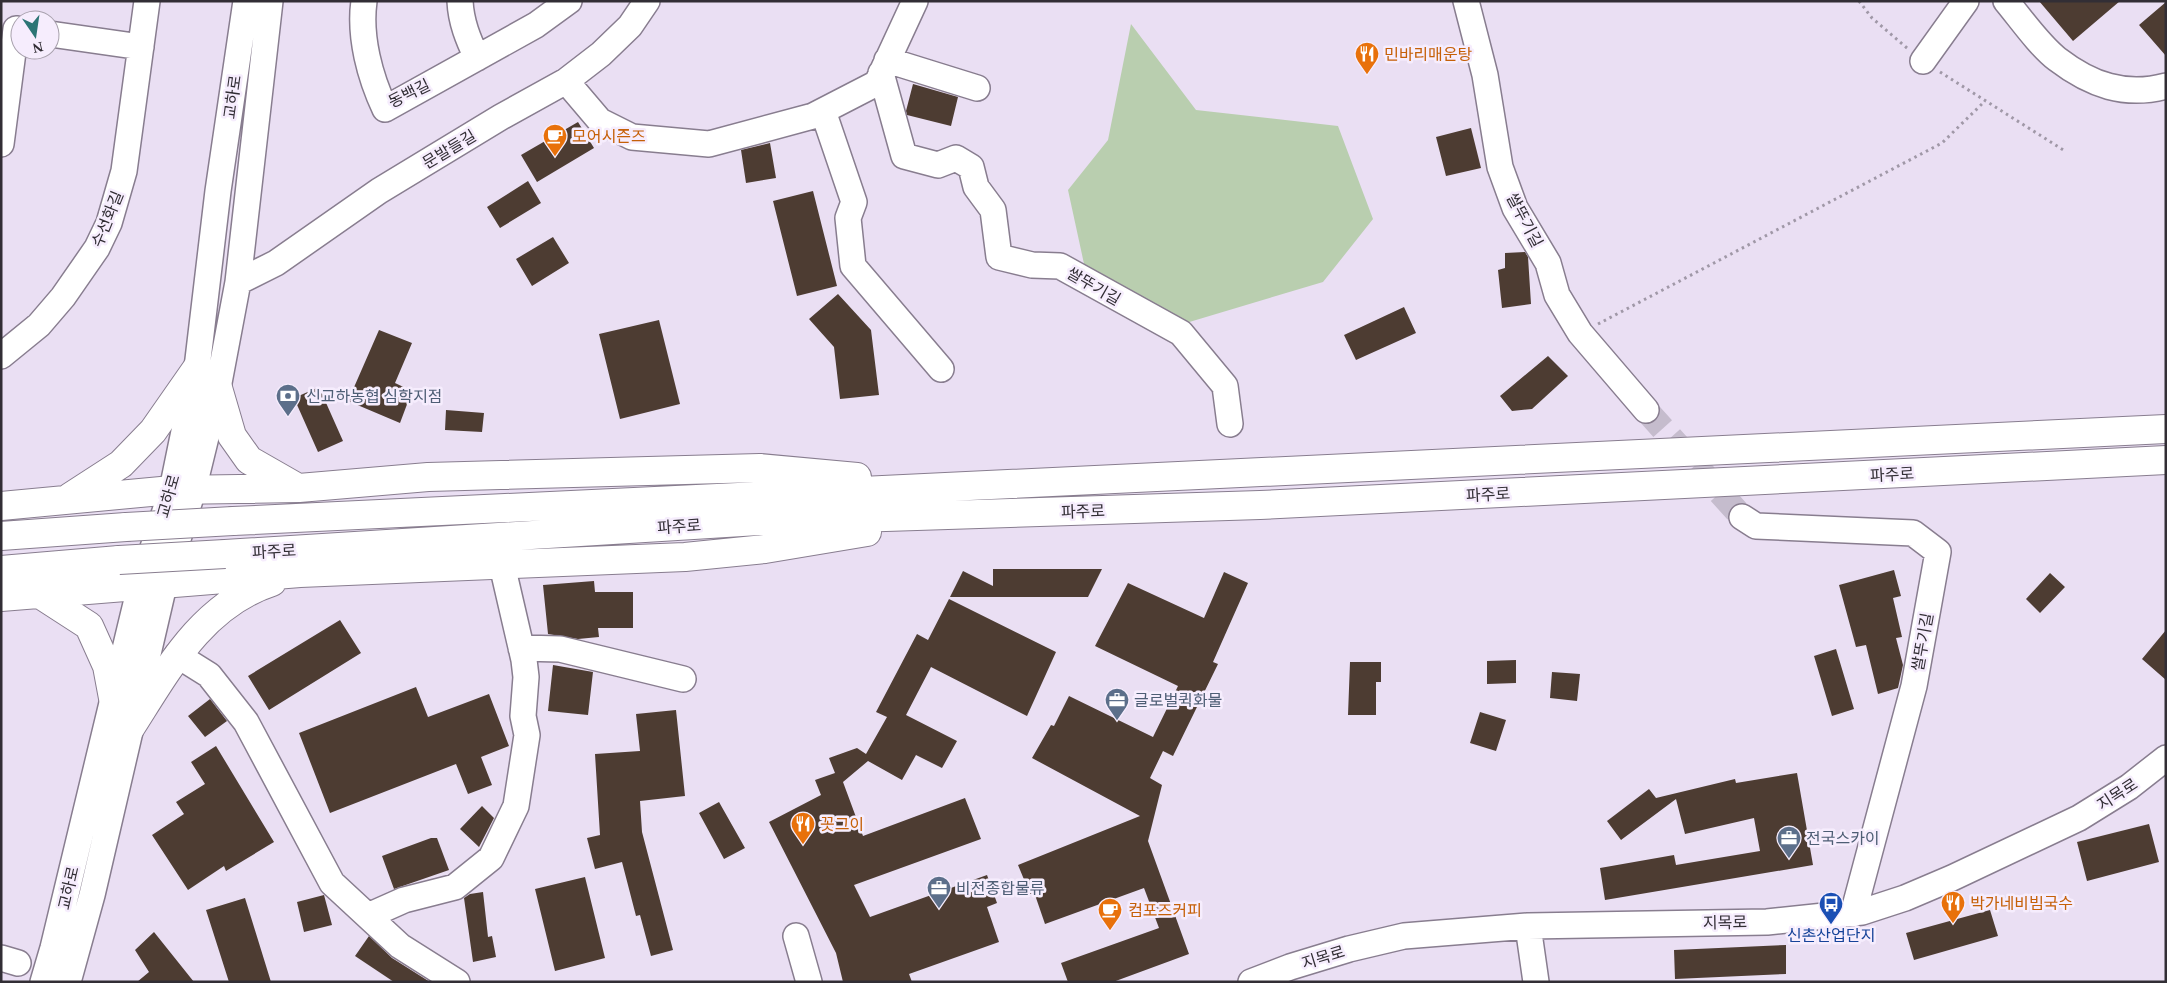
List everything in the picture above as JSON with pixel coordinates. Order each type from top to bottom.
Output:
[{"type":"main road","points":[[66,500],[121,464],[153,431],[197,368]]},
{"type":"main road","points":[[218,388],[232,436],[248,460],[299,488]]},
{"type":"main road","name":"파주로","points":[[1,536],[233,521],[2166,429]]},
{"type":"main road","name":"파주로","points":[[1,570],[118,560],[758,521],[1260,505],[2166,460]]},
{"type":"main road","points":[[1,506],[183,490],[299,488],[428,477],[760,468],[953,486]]},
{"type":"main road","points":[[1,597],[300,574],[685,557],[756,550],[972,515]]},
{"type":"main road","points":[[129,730],[177,655],[198,630],[249,590],[300,574]]},
{"type":"main road","points":[[38,593],[89,626],[107,666],[112,698]]},
{"type":"street","name":"수선화길","points":[[1,356],[39,325],[64,297],[96,248],[109,222],[124,171],[147,1]]},
{"type":"street","name":"교하로","points":[[183,490],[218,191],[246,1]]},
{"type":"street","name":"교하로","points":[[43,982],[56,938],[112,698],[152,586],[218,388],[238,282],[270,1]]},
{"type":"street","name":"동백길","points":[[364,1],[367,56],[374,85],[385,108],[536,25],[569,1]]},
{"type":"street","points":[[460,1],[461,14],[467,36],[477,58]]},
{"type":"street","name":"문발들길","points":[[238,282],[276,263],[379,191],[501,117],[566,81],[601,54],[630,26],[647,1]]},
{"type":"street","points":[[566,81],[600,121],[632,137],[709,144],[813,116],[877,83],[915,1]]},
{"type":"street","name":"쌀뚜기길","points":[[1466,1],[1485,75],[1500,167],[1515,208],[1548,263],[1557,295],[1580,333],[1646,410]]},
{"type":"street","points":[[1923,61],[1966,1]]},
{"type":"street","points":[[2006,1],[2057,59],[2103,87],[2145,92],[2166,86]]},
{"type":"street","points":[[60,35],[141,47]]},
{"type":"street","points":[[1,144],[10,58]]},
{"type":"street","points":[[884,67],[976,88]]},
{"type":"street","name":"쌀뚜기길","points":[[884,67],[904,156],[938,166],[956,158],[971,167],[976,187],[993,210],[999,257],[1032,265],[1060,266],[1181,333],[1225,386],[1230,424]]},
{"type":"street","points":[[823,111],[854,202],[848,218],[853,266],[941,369]]},
{"type":"street","name":"쌀뚜기길","points":[[1749,522],[1913,533],[1938,552],[1914,686],[1853,914]]},
{"type":"street","points":[[368,916],[404,900],[455,887],[491,858],[516,806],[527,735],[523,716],[526,677],[502,565]]},
{"type":"street","name":"교하로","points":[[68,982],[92,895],[129,730],[152,586]]},
{"type":"street","points":[[521,648],[560,648],[683,679]]},
{"type":"street","points":[[177,655],[209,675],[246,722],[332,883],[400,946],[457,982]]},
{"type":"street","name":"지목로","points":[[1251,982],[1290,967],[1349,949],[1404,936],[1528,926],[1767,922],[1853,914],[1905,898],[2079,818],[2129,787],[2166,758]]},
{"type":"street","points":[[1528,926],[1536,982]]},
{"type":"street","points":[[796,936],[809,982]]},
{"type":"path","points":[[1859,1],[1872,18],[1923,61],[2065,151]]},
{"type":"path","points":[[1580,333],[1942,143],[1985,101]]},
{"type":"green space","points":[[1131,24],[1196,110],[1338,126],[1373,219],[1323,282],[1176,326],[1086,273],[1068,190],[1108,140]]},
{"type":"building","points":[[2039,1],[2120,1],[2073,41]]},
{"type":"building","points":[[2166,2],[2166,56],[2139,25]]},
{"type":"building","points":[[913,84],[958,97],[951,126],[907,115],[906,111]]},
{"type":"building","points":[[578,122],[594,148],[537,182],[521,155]]},
{"type":"building","points":[[1471,128],[1481,168],[1446,176],[1436,137]]},
{"type":"building","points":[[770,143],[776,178],[746,183],[741,150]]},
{"type":"building","points":[[528,181],[541,203],[500,228],[487,207]]},
{"type":"building","points":[[813,191],[837,286],[797,296],[773,201]]},
{"type":"building","points":[[553,237],[569,263],[532,286],[516,259]]},
{"type":"building","points":[[1525,252],[1528,257],[1531,304],[1502,308],[1498,270],[1505,268],[1505,253]]},
{"type":"building","points":[[838,294],[871,330],[879,395],[840,399],[834,347],[809,319]]},
{"type":"building","points":[[1404,307],[1416,333],[1356,360],[1344,335]]},
{"type":"building","points":[[659,320],[680,404],[620,419],[599,334]]},
{"type":"building","points":[[379,330],[412,343],[395,383],[412,391],[400,423],[348,401]]},
{"type":"building","points":[[1548,356],[1568,376],[1532,409],[1512,411],[1500,396]]},
{"type":"building","points":[[319,387],[343,441],[318,452],[294,398]]},
{"type":"building","points":[[446,410],[484,413],[482,432],[445,430]]},
{"type":"building","points":[[993,569],[1102,569],[1088,597],[950,597],[963,571],[993,586]]},
{"type":"building","points":[[1894,570],[1901,596],[1893,598],[1902,637],[1896,638],[1903,665],[1898,688],[1878,694],[1866,645],[1856,647],[1839,585]]},
{"type":"building","points":[[1224,572],[1248,583],[1213,662],[1218,664],[1173,756],[1163,751],[1150,778],[1162,785],[1148,841],[1189,954],[1113,982],[1068,982],[1061,963],[1159,928],[1144,888],[1045,924],[1034,892],[1030,894],[1018,865],[1140,816],[1032,758],[1051,725],[1054,726],[1069,696],[1153,737],[1178,686],[1095,646],[1128,583],[1204,618]]},
{"type":"building","points":[[2050,573],[2065,587],[2040,613],[2026,599]]},
{"type":"building","points":[[594,581],[595,592],[633,592],[633,628],[598,628],[599,637],[578,639],[548,634],[543,585]]},
{"type":"building","points":[[949,599],[1056,652],[1027,716],[931,667],[906,715],[957,741],[942,768],[916,755],[902,780],[868,761],[843,782],[863,836],[965,798],[981,839],[854,885],[870,917],[987,875],[997,903],[987,907],[999,942],[909,974],[912,982],[843,982],[836,953],[769,822],[821,795],[815,780],[835,773],[829,758],[857,748],[866,754],[887,717],[876,712],[917,634],[928,640]]},
{"type":"building","points":[[340,620],[361,653],[269,710],[248,676]]},
{"type":"building","points":[[2166,630],[2166,680],[2142,659]]},
{"type":"building","points":[[1836,649],[1854,709],[1832,716],[1814,656]]},
{"type":"building","points":[[1516,660],[1516,683],[1487,684],[1487,661]]},
{"type":"building","points":[[1350,662],[1381,662],[1381,682],[1376,682],[1376,715],[1348,715]]},
{"type":"building","points":[[553,665],[593,672],[588,715],[548,711]]},
{"type":"building","points":[[1552,672],[1580,674],[1577,701],[1550,698]]},
{"type":"building","points":[[416,687],[428,717],[489,694],[509,746],[481,757],[492,785],[468,794],[456,764],[330,813],[299,733]]},
{"type":"building","points":[[210,699],[227,721],[205,737],[188,716]]},
{"type":"building","points":[[676,710],[685,796],[640,801],[642,832],[673,950],[651,956],[640,915],[636,916],[622,862],[595,869],[587,838],[600,835],[595,754],[640,751],[636,714]]},
{"type":"building","points":[[1480,712],[1506,720],[1496,751],[1470,743]]},
{"type":"building","points":[[216,746],[274,842],[226,871],[224,866],[188,890],[152,835],[184,814],[176,802],[205,784],[191,762]]},
{"type":"building","points":[[1797,773],[1813,865],[1605,900],[1600,868],[1674,855],[1676,865],[1760,851],[1754,818],[1685,834],[1676,799],[1621,840],[1607,821],[1649,789],[1656,798],[1735,779],[1736,783]]},
{"type":"building","points":[[719,802],[745,848],[724,859],[699,813]]},
{"type":"building","points":[[482,806],[494,818],[479,847],[460,829]]},
{"type":"building","points":[[2149,824],[2159,862],[2087,881],[2077,842]]},
{"type":"building","points":[[431,838],[437,838],[449,870],[394,889],[382,856]]},
{"type":"building","points":[[585,877],[605,958],[555,971],[535,889]]},
{"type":"building","points":[[483,892],[488,937],[492,936],[496,957],[473,962],[464,898],[470,894]]},
{"type":"building","points":[[324,895],[332,925],[304,932],[297,902]]},
{"type":"building","points":[[245,898],[271,982],[229,982],[206,910]]},
{"type":"building","points":[[1990,910],[1998,936],[1914,960],[1906,933]]},
{"type":"building","points":[[154,932],[194,982],[137,982],[149,972],[135,950]]},
{"type":"building","points":[[369,936],[392,958],[430,982],[394,982],[355,956]]},
{"type":"building","points":[[1786,945],[1786,974],[1675,979],[1674,950]]},
{"type":"tunnel","points":[[1646,410],[1742,517]]},
{"type":"place","name":"민바리매운탕","points":[[1367,75]]},
{"type":"place","name":"모어시즌즈","points":[[555,157]]},
{"type":"place","name":"신교하농협 심학지점","points":[[288,417]]},
{"type":"place","name":"글로벌퀵화물","points":[[1117,721]]},
{"type":"place","name":"꼿그이","points":[[803,845]]},
{"type":"place","name":"전국스카이","points":[[1789,859]]},
{"type":"place","name":"비전종합물류","points":[[939,909]]},
{"type":"place","name":"박가네비빔국수","points":[[1953,924]]},
{"type":"place","name":"신촌산업단지","points":[[1831,925]]},
{"type":"place","name":"컴포즈커피","points":[[1110,931]]}]
